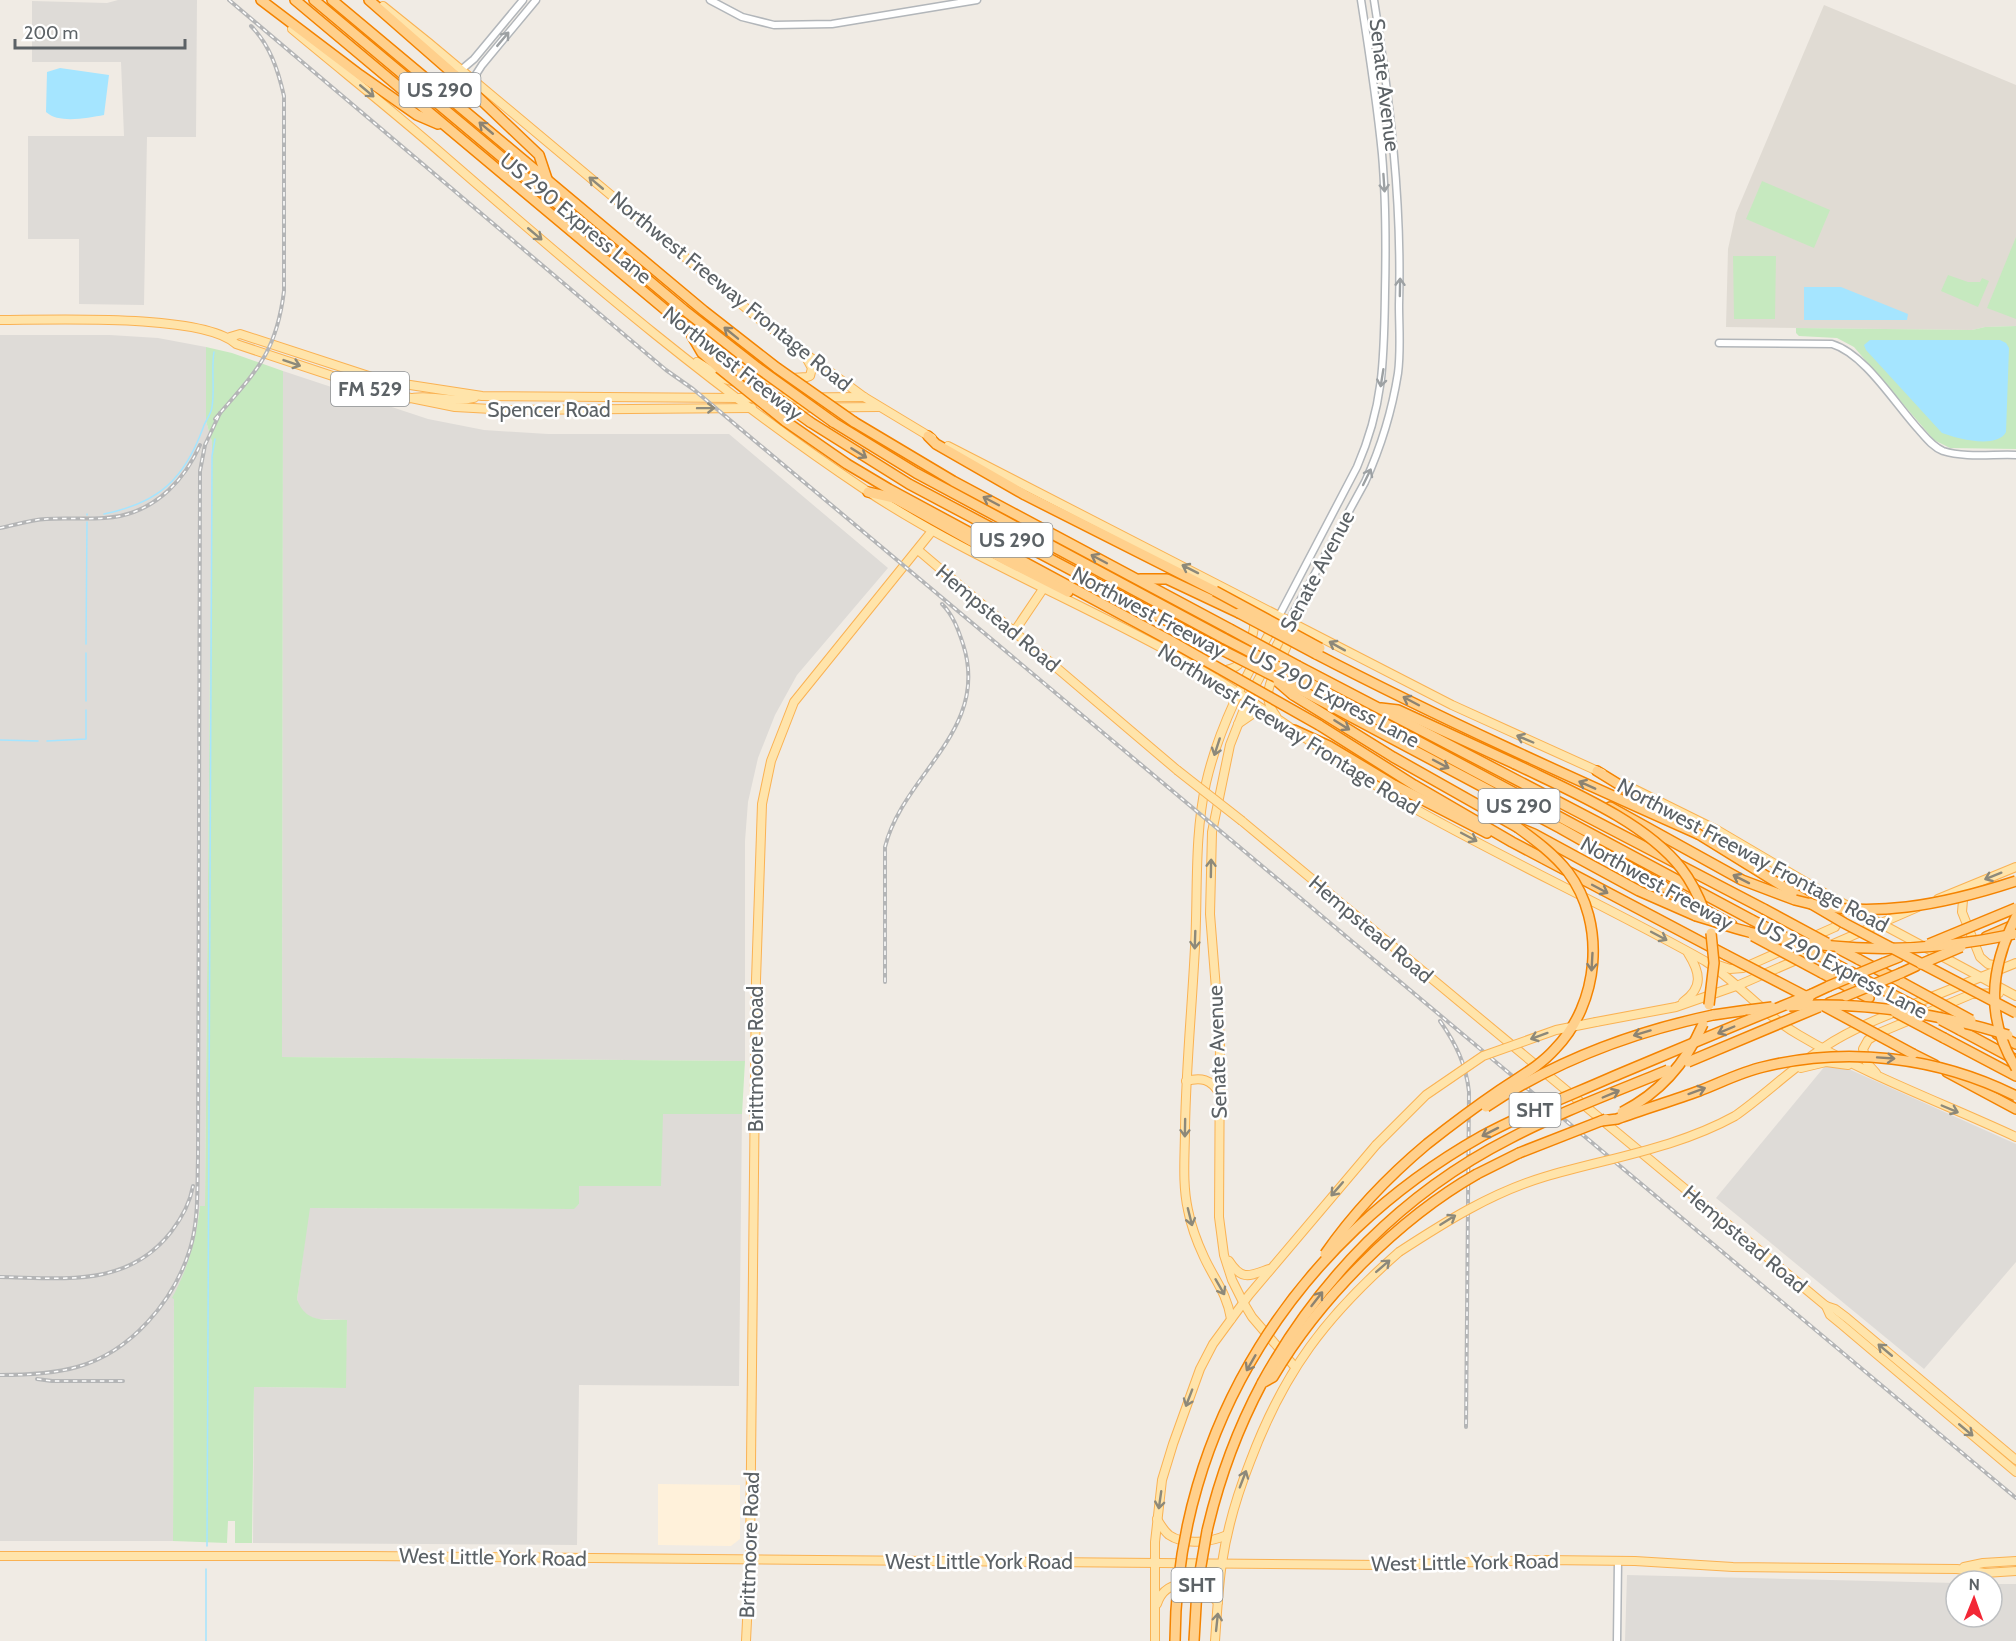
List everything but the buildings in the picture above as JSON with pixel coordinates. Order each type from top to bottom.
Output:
[{"type":"highway","points":[[259,0],[417,115],[448,128]]},
{"type":"highway","name":"Northwest Freeway","points":[[295,0],[735,368],[810,422],[919,489],[1272,676],[1376,708],[1764,909],[2016,1044]]},
{"type":"highway","name":"US 290 Express Lane","points":[[314,0],[684,310],[758,368],[833,422],[916,473],[1225,639],[1299,683],[2016,1060]]},
{"type":"highway","name":"Northwest Freeway","points":[[332,0],[728,331],[854,422],[926,466],[1230,629],[1299,683],[1740,929],[2016,1076]]},
{"type":"highway","points":[[369,0],[457,77],[539,155],[547,179]]},
{"type":"highway","points":[[690,331],[702,353],[719,368],[785,422],[847,464],[1169,640],[1318,725],[1414,785],[1512,842],[1913,1053],[2016,1110]]},
{"type":"highway","points":[[928,436],[936,444],[1025,495],[1215,591],[1318,651],[1437,715],[1698,834]]},
{"type":"highway","points":[[868,492],[894,498],[1006,561],[1119,618],[1142,625]]},
{"type":"highway","points":[[1137,579],[1167,579],[1318,651]]},
{"type":"highway","points":[[1299,683],[1393,757],[1517,827],[1648,896],[1696,916],[1748,932],[1793,942],[1881,949],[1947,946],[2016,934]]},
{"type":"highway","points":[[1262,1383],[1273,1377],[1304,1330],[1346,1281],[1379,1248],[1434,1202],[1469,1179],[1505,1160],[1629,1108],[1663,1084],[1683,1061],[1694,1043],[1706,1014],[1713,984],[1714,963],[1711,933],[1705,913],[1693,885],[1681,868],[1660,846],[1644,833],[1594,804],[1515,764],[1398,710],[1376,708]]},
{"type":"highway","points":[[1294,730],[1329,746],[1394,785],[1482,832],[1512,842]]},
{"type":"highway","points":[[1597,771],[1810,903],[2016,1015]]},
{"type":"highway","points":[[1594,804],[1611,807],[1742,880],[1803,902],[1868,910],[1906,907],[1941,902],[2016,881]]},
{"type":"highway","points":[[1307,1279],[1340,1232],[1397,1171],[1449,1127],[1549,1056],[1575,1023],[1584,1003],[1593,961],[1592,935],[1587,913],[1580,893],[1569,873],[1552,855],[1517,827]]},
{"type":"highway","name":"SHT","points":[[1175,1641],[1178,1587],[1194,1496],[1212,1443],[1242,1377],[1278,1319],[1307,1279],[1380,1206],[1416,1178],[1484,1135],[1530,1112],[2016,908]]},
{"type":"highway","points":[[2016,917],[1999,958],[1994,981],[1995,1011],[2002,1040],[2016,1068]]},
{"type":"highway","name":"SHT","points":[[1194,1641],[1198,1579],[1209,1518],[1232,1448],[1262,1383],[1300,1321],[1352,1257],[1413,1201],[1472,1160],[1517,1134],[2016,924]]},
{"type":"highway","points":[[1372,1198],[1464,1122],[1524,1084],[1553,1068],[1610,1044],[1679,1022],[1723,1013],[1766,1008],[1850,1005],[1932,1014],[1972,1023],[2016,1038]]},
{"type":"highway","points":[[1601,1121],[1617,1119],[1760,1067],[1824,1056],[1899,1059],[1937,1067],[1996,1086],[2016,1096]]},
{"type":"main road","name":"Northwest Freeway Frontage Road","points":[[259,0],[677,352],[868,492],[932,531],[1204,672],[1238,692],[1356,774],[1406,803],[1705,961],[1738,985],[1781,1023],[1822,1048],[1878,1076],[2016,1137]]},
{"type":"main road","name":"Northwest Freeway Frontage Road","points":[[374,0],[473,79],[731,296],[800,351],[880,407],[928,436],[1452,705],[1661,801],[1717,830],[1833,898],[2014,995]]},
{"type":"main road","name":"Spencer Road","points":[[0,320],[138,321],[201,329],[230,338],[236,344],[356,385],[407,399],[455,407],[501,410],[880,407]]},
{"type":"main road","name":"Spencer Road","points":[[230,338],[240,334],[384,381],[482,396],[864,397]]},
{"type":"main road","points":[[677,352],[724,379],[735,382],[810,376],[811,364],[800,351]]},
{"type":"main road","points":[[708,398],[713,392],[712,379]]},
{"type":"main road","points":[[384,381],[400,390],[407,399],[419,395],[446,400],[482,396]]},
{"type":"main road","name":"Brittmoore Road","points":[[746,1641],[750,1560],[756,980],[762,804],[771,762],[794,702],[932,531]]},
{"type":"main road","name":"Hempstead Road","points":[[918,550],[1177,770],[1242,821],[1826,1306],[1835,1309],[1847,1318],[2016,1460]]},
{"type":"main road","points":[[1014,632],[1043,589]]},
{"type":"main road","points":[[1204,672],[1223,671],[1236,666],[1255,633],[1255,618],[1240,595]]},
{"type":"main road","name":"Senate Avenue","points":[[1231,1318],[1228,1302],[1193,1231],[1187,1208],[1184,1175],[1186,1081],[1202,810],[1206,783],[1215,753],[1238,692],[1279,616]]},
{"type":"main road","name":"Senate Avenue","points":[[1289,621],[1248,699],[1227,756],[1212,832],[1210,925],[1220,1038],[1220,1217],[1224,1255],[1232,1280],[1252,1317],[1295,1367]]},
{"type":"main road","points":[[1281,722],[1269,706],[1269,685],[1289,641],[1299,637],[1319,636]]},
{"type":"main road","points":[[1237,724],[1254,713],[1268,713]]},
{"type":"main road","points":[[1155,1641],[1154,1563],[1162,1480],[1188,1400],[1213,1344],[1270,1268],[1376,1145],[1426,1095],[1483,1056],[1556,1030],[1676,1007],[1738,985],[2016,867]]},
{"type":"main road","points":[[1971,885],[1963,900],[1962,912],[1980,957],[1988,964],[2006,968]]},
{"type":"main road","points":[[1705,961],[1730,969],[1743,968],[1835,927],[1840,911],[1833,898]]},
{"type":"main road","points":[[1676,1007],[1693,993],[1698,979],[1697,967],[1687,951]]},
{"type":"main road","points":[[1215,1641],[1222,1563],[1227,1535],[1239,1491],[1263,1425],[1295,1367],[1341,1306],[1399,1252],[1452,1217],[1513,1188],[1545,1177],[1672,1144],[1706,1131],[1735,1116],[1761,1098],[1822,1048],[1872,1021],[2016,963]]},
{"type":"main road","points":[[1878,1076],[1863,1057],[1863,1049],[1868,1040],[1879,1032],[1972,993],[2014,995]]},
{"type":"main road","points":[[1791,1072],[1826,1062],[1858,1066]]},
{"type":"main road","points":[[1186,1081],[1197,1078],[1206,1080],[1220,1094]]},
{"type":"main road","points":[[1224,1255],[1234,1269],[1244,1276],[1270,1268]]},
{"type":"main road","name":"Hempstead Road","points":[[1826,1306],[1835,1320],[2016,1472]]},
{"type":"main road","points":[[1157,1519],[1169,1535],[1191,1541],[1206,1541],[1227,1535]]},
{"type":"main road","name":"West Little York Road","points":[[0,1556],[1383,1565],[1499,1560],[1957,1569],[1983,1563],[2016,1562]]},
{"type":"main road","points":[[1155,1610],[1162,1592],[1175,1586],[1194,1587],[1209,1593],[1218,1602]]},
{"type":"street","points":[[461,70],[468,66],[523,0]]},
{"type":"street","points":[[473,79],[536,0]]},
{"type":"street","points":[[710,0],[742,17],[774,26],[832,24],[977,0]]},
{"type":"street","name":"Senate Avenue","points":[[1279,616],[1368,442],[1383,369],[1386,250],[1384,179],[1375,95],[1360,0]]},
{"type":"street","name":"Senate Avenue","points":[[1289,621],[1375,460],[1390,414],[1398,370],[1399,214],[1388,90],[1374,0]]},
{"type":"street","points":[[1719,343],[1832,344],[1840,347],[1851,352],[1869,370],[1904,414],[1929,442],[1940,450],[1954,454],[2016,455]]},
{"type":"street","points":[[1617,1641],[1618,1561]]},
{"type":"shaded area","points":[[118,0],[197,0],[196,137],[147,137],[144,305],[79,304],[79,239],[28,239],[28,136],[124,136],[121,62],[32,62],[32,1],[107,3]]},
{"type":"shaded area","points":[[1824,5],[2016,85],[2016,326],[1985,327],[1972,330],[1726,327],[1728,249],[1736,213]]},
{"type":"shaded area","points":[[0,335],[110,335],[158,338],[206,347],[206,421],[212,442],[205,1207],[200,1207],[192,1253],[174,1299],[173,1541],[0,1541]]},
{"type":"shaded area","points":[[283,371],[428,419],[484,430],[548,434],[729,434],[888,568],[797,675],[775,715],[758,758],[748,802],[745,841],[745,1061],[282,1057]]},
{"type":"shaded area","points":[[1825,1066],[1842,1066],[2016,1144],[2016,1262],[1924,1369],[1716,1198]]},
{"type":"shaded area","points":[[663,1113],[742,1114],[739,1386],[579,1385],[577,1545],[253,1543],[254,1387],[345,1388],[347,1320],[317,1319],[307,1316],[300,1309],[297,1299],[309,1208],[573,1209],[579,1204],[579,1186]]},
{"type":"shaded area","points":[[658,1484],[740,1485],[740,1539],[731,1546],[658,1545]]},
{"type":"shaded area","points":[[1627,1575],[1944,1583],[1944,1629],[2004,1629],[2004,1584],[2016,1584],[2016,1641],[1625,1641]]},
{"type":"green space","points":[[1762,181],[1830,210],[1814,248],[1746,219]]},
{"type":"green space","points":[[2016,237],[2016,319],[1987,308]]},
{"type":"green space","points":[[1733,256],[1776,256],[1775,319],[1734,319]]},
{"type":"green space","points":[[1948,275],[1968,282],[1980,282],[1982,278],[1989,281],[1978,307],[1941,291]]},
{"type":"green space","points":[[2016,326],[2016,449],[1950,448],[1934,440],[1854,347],[1837,338],[1799,336],[1796,333],[1796,328],[1972,330],[1985,327]]},
{"type":"green space","points":[[206,347],[232,353],[283,371],[282,1057],[745,1061],[742,1114],[663,1114],[661,1186],[579,1186],[579,1204],[574,1209],[310,1208],[297,1299],[305,1313],[311,1316],[323,1320],[347,1320],[346,1388],[254,1387],[252,1543],[235,1543],[235,1521],[228,1521],[227,1543],[173,1541],[174,1299],[172,1298],[191,1254],[200,1206],[205,1206],[212,442],[206,421]]},
{"type":"water","points":[[60,68],[109,75],[104,115],[66,119],[46,112],[47,72]]},
{"type":"water","points":[[1804,287],[1841,287],[1908,314],[1907,320],[1804,320]]},
{"type":"water","points":[[1870,340],[2000,340],[2006,343],[2009,348],[2006,432],[2001,437],[1986,441],[1967,440],[1942,433],[1866,350],[1864,345]]},
{"type":"waterway","points":[[104,514],[140,503],[154,496],[178,475],[187,462],[211,410],[214,352]]},
{"type":"waterway","points":[[207,1546],[212,456],[215,439]]},
{"type":"waterway","points":[[86,644],[87,522]]},
{"type":"waterway","points":[[86,653],[86,701]]},
{"type":"waterway","points":[[47,741],[86,739],[86,710]]},
{"type":"waterway","points":[[0,740],[38,741]]},
{"type":"waterway","points":[[206,1569],[206,1641]]},
{"type":"railway","points":[[229,0],[666,370],[693,389],[2016,1498]]},
{"type":"railway","points":[[215,419],[262,361],[275,331],[284,291],[284,96],[272,58],[258,33],[251,26]]},
{"type":"railway","points":[[0,1375],[39,1374],[68,1369],[97,1360],[115,1350],[148,1322],[161,1305],[183,1268],[193,1238],[197,1204],[198,1158],[200,471],[205,445],[220,413]]},
{"type":"railway","points":[[0,528],[28,521],[101,518],[134,512],[169,490],[187,469],[200,445]]},
{"type":"railway","points":[[885,982],[885,847],[895,821],[955,727],[965,702],[968,674],[963,644],[952,618],[942,604]]},
{"type":"railway","points":[[1440,1021],[1459,1055],[1469,1092],[1466,1427]]},
{"type":"railway","points":[[0,1277],[93,1276],[135,1263],[154,1250],[171,1232],[185,1211],[193,1186]]},
{"type":"railway","points":[[37,1379],[123,1381]]}]
